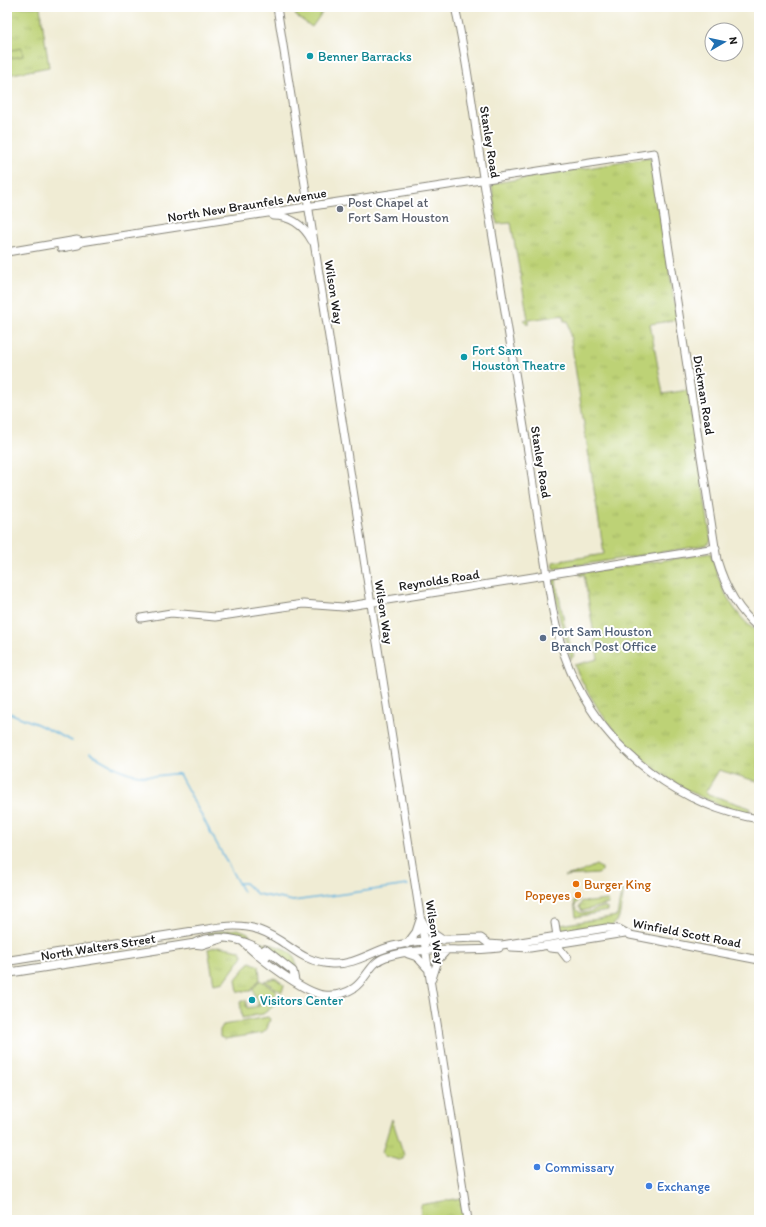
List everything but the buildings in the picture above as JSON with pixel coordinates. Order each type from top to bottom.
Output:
[{"type":"main road","name":"North Walters Street","points":[[7,961],[190,932]]},
{"type":"main road","name":"North Walters Street","points":[[7,973],[192,944]]},
{"type":"street","name":"Wilson Way","points":[[277,7],[468,1220]]},
{"type":"street","name":"Stanley Road","points":[[455,7],[484,180],[552,614],[569,668],[590,708],[610,735],[654,776],[685,795],[724,811],[759,819]]},
{"type":"street","name":"North New Braunfels Avenue","points":[[7,256],[78,245],[81,242],[309,208],[654,153]]},
{"type":"street","name":"Dickman Road","points":[[654,153],[720,572],[730,594],[744,614],[759,628]]},
{"type":"street","points":[[253,216],[276,216],[289,218],[303,228],[315,246]]},
{"type":"street","name":"North New Braunfels Avenue","points":[[7,252],[77,240],[81,242]]},
{"type":"street","name":"Reynolds Road","points":[[141,618],[171,613],[215,617],[303,604],[343,607],[716,548]]},
{"type":"street","points":[[420,918],[428,930],[443,940]]},
{"type":"street","points":[[406,944],[416,932],[420,918]]},
{"type":"street","points":[[555,922],[557,936]]},
{"type":"street","points":[[190,932],[232,926],[258,929],[269,934],[303,957],[332,964],[357,961],[387,948],[424,941],[481,938],[489,944],[502,945],[606,928],[619,929],[628,932]]},
{"type":"street","name":"Winfield Scott Road","points":[[192,944],[201,939],[212,937],[253,945],[291,974],[295,981],[314,992],[324,995],[340,994],[355,987],[377,961],[385,957],[426,951],[515,947],[530,948],[628,932],[630,934],[759,960]]},
{"type":"street","points":[[530,948],[537,950],[557,947],[562,951],[566,958],[569,946],[574,941]]},
{"type":"street","points":[[431,984],[438,960],[447,950]]},
{"type":"street","points":[[406,953],[417,957],[429,971]]},
{"type":"green space","points":[[7,7],[40,7],[49,67],[7,75]]},
{"type":"green space","points":[[301,7],[326,7],[312,27],[295,15]]},
{"type":"green space","points":[[22,48],[23,56],[7,59],[7,51]]},
{"type":"green space","points":[[649,158],[652,161],[677,320],[650,324],[663,394],[688,390],[711,540],[707,545],[554,569],[553,562],[604,554],[568,321],[564,321],[563,315],[529,320],[529,324],[527,324],[524,320],[528,319],[511,223],[497,224],[492,186],[495,183]]},
{"type":"green space","points":[[711,553],[722,587],[734,608],[750,626],[759,633],[759,782],[719,770],[705,793],[750,808],[749,812],[729,808],[697,795],[676,783],[639,756],[610,725],[597,707],[574,665],[598,659],[584,574],[580,576],[580,573]]},
{"type":"green space","points":[[560,576],[556,581],[565,627],[574,656],[571,659],[560,620],[553,583],[555,577]]},
{"type":"green space","points":[[596,865],[601,868],[601,871],[598,874],[564,876],[581,872]]},
{"type":"green space","points":[[619,888],[624,889],[624,891],[619,918],[612,926],[563,934],[559,932],[560,925],[617,916],[621,893],[617,892]]},
{"type":"green space","points":[[580,899],[575,905],[577,910],[580,912],[583,913],[605,907],[607,908],[607,911],[576,917],[574,900]]},
{"type":"green space","points":[[582,901],[589,902],[609,901],[608,904],[582,911],[579,907]]},
{"type":"green space","points":[[238,929],[248,933],[250,936],[229,932],[208,935],[207,933]]},
{"type":"green space","points":[[262,942],[290,952],[296,961],[296,967],[292,968],[261,944]]},
{"type":"green space","points":[[218,946],[240,950],[243,956],[224,982],[214,984],[208,949]]},
{"type":"green space","points":[[250,962],[259,966],[260,979],[251,991],[238,992],[236,979]]},
{"type":"green space","points":[[275,978],[284,985],[282,992],[264,981]]},
{"type":"green space","points":[[260,980],[277,991],[271,999],[275,1005],[263,1014],[242,1018],[240,1002],[246,1000],[247,1008],[260,1006],[259,1003],[259,1006],[256,1006],[258,1004],[253,989]]},
{"type":"green space","points":[[268,1017],[270,1019],[267,1029],[263,1033],[225,1039],[220,1037],[220,1030],[223,1025]]},
{"type":"green space","points":[[392,1119],[404,1155],[403,1159],[399,1160],[384,1156],[382,1152]]},
{"type":"green space","points":[[461,1198],[465,1220],[421,1220],[420,1205]]},
{"type":"waterway","points":[[7,712],[37,724],[72,741]]},
{"type":"waterway","points":[[90,753],[120,770],[136,775],[154,776],[179,774],[243,892]]},
{"type":"waterway","points":[[239,883],[245,883],[257,894],[293,901],[408,885]]},
{"type":"place","name":"Benner Barracks","points":[[310,56]]},
{"type":"place","name":"Post Chapel at Fort Sam Houston","points":[[340,209]]},
{"type":"place","name":"Fort Sam Houston Theatre","points":[[464,357]]},
{"type":"place","name":"Fort Sam Houston Branch Post Office","points":[[543,638]]},
{"type":"place","name":"Burger King","points":[[576,884]]},
{"type":"place","name":"Popeyes","points":[[578,895]]},
{"type":"place","name":"Visitors Center","points":[[252,1000]]},
{"type":"place","name":"Commissary","points":[[537,1167]]},
{"type":"place","name":"Exchange","points":[[649,1186]]}]
